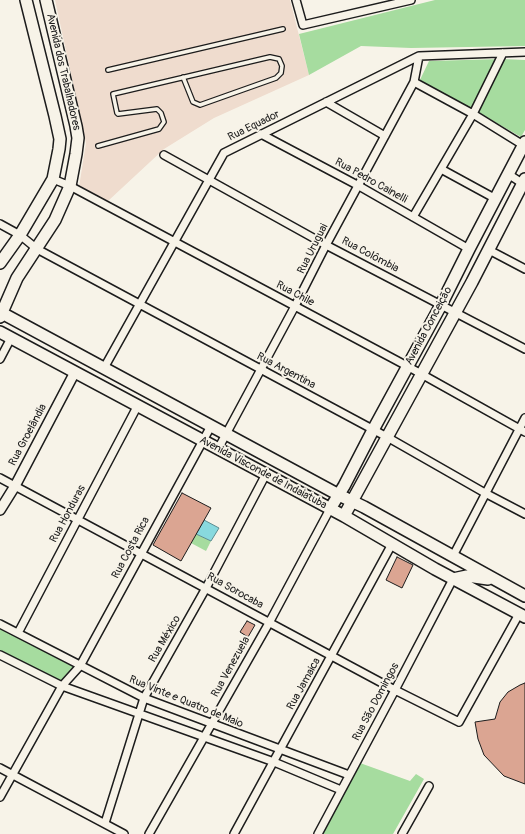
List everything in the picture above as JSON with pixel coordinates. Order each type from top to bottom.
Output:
[{"type":"main road","name":"Avenida dos Trabalhadores","points":[[0,263],[20,235],[53,179],[60,139],[26,0]]},
{"type":"main road","name":"Avenida dos Trabalhadores","points":[[1,314],[17,278],[55,220],[70,186],[76,154],[77,132],[46,0]]},
{"type":"main road","name":"Avenida Conceição","points":[[330,509],[441,306],[524,143]]},
{"type":"main road","name":"Avenida Conceição","points":[[344,516],[489,250],[524,182]]},
{"type":"main road","name":"Avenida Visconde de Indaiatuba","points":[[1,314],[352,501],[525,596]]},
{"type":"main road","name":"Avenida Visconde de Indaiatuba","points":[[0,332],[344,516],[453,579],[522,615]]},
{"type":"main road","points":[[453,579],[467,576],[494,580]]},
{"type":"street","points":[[296,0],[303,25],[411,0]]},
{"type":"street","points":[[413,217],[473,114],[502,52]]},
{"type":"street","name":"Rua Equador","points":[[104,368],[224,153],[419,56],[525,52]]},
{"type":"street","name":"Rua Uruguai","points":[[218,448],[414,82],[419,56]]},
{"type":"street","points":[[414,82],[524,143]]},
{"type":"street","points":[[326,102],[385,136]]},
{"type":"street","name":"Rua Pedro Cainelli","points":[[261,134],[359,186],[469,249]]},
{"type":"street","name":"Rua Colômbia","points":[[164,155],[326,245],[525,349]]},
{"type":"street","points":[[441,169],[496,199]]},
{"type":"street","points":[[508,174],[524,182]]},
{"type":"street","name":"Rua Chile","points":[[53,179],[70,186],[295,306],[522,430]]},
{"type":"street","name":"Rua Argentina","points":[[0,224],[20,235],[37,249],[387,437],[525,514]]},
{"type":"street","points":[[489,250],[525,269]]},
{"type":"street","points":[[0,359],[12,338]]},
{"type":"street","name":"Rua Groelândia","points":[[0,510],[15,486],[75,372]]},
{"type":"street","name":"Rua Honduras","points":[[18,633],[138,405]]},
{"type":"street","points":[[453,556],[485,493],[522,430],[525,418]]},
{"type":"street","name":"Rua Costa Rica","points":[[0,797],[62,686],[80,666],[211,426]]},
{"type":"street","name":"Rua México","points":[[104,823],[144,698],[206,588],[266,474]]},
{"type":"street","name":"Rua Sorocaba","points":[[0,478],[332,656],[459,722],[522,615]]},
{"type":"street","name":"Rua Venezuela","points":[[149,834],[269,622],[330,509]]},
{"type":"street","name":"Rua Jamaica","points":[[234,834],[392,544]]},
{"type":"street","name":"Rua São Domingos","points":[[318,834],[396,690],[453,579]]},
{"type":"street","name":"Rua Vinte e Quatro de Maio","points":[[0,624],[144,698],[211,725],[349,776]]},
{"type":"street","points":[[0,655],[62,686],[274,762],[341,790]]},
{"type":"street","points":[[0,768],[124,834]]},
{"type":"street","points":[[402,834],[429,786]]},
{"type":"lane","points":[[108,70],[283,29]]},
{"type":"lane","points":[[98,146],[160,129],[164,122],[161,113],[157,109],[118,114],[113,94],[270,57],[279,59],[282,66],[281,73],[276,78],[200,105],[193,102],[183,78]]},
{"type":"shaded area","points":[[55,0],[290,0],[309,75],[214,118],[164,149],[108,201],[79,187],[86,143]]},
{"type":"green space","points":[[435,0],[525,0],[525,46],[411,48],[361,46],[309,75],[299,34]]},
{"type":"green space","points":[[502,59],[525,60],[525,130],[521,137],[474,110],[419,82],[429,61]]},
{"type":"green space","points":[[196,534],[211,541],[206,551],[191,543]]},
{"type":"green space","points":[[0,625],[80,666],[62,686],[0,655]]},
{"type":"green space","points":[[360,763],[410,781],[416,774],[424,779],[393,834],[323,834]]},
{"type":"water","points":[[204,520],[219,528],[211,541],[196,534]]},
{"type":"building","points":[[182,493],[211,508],[181,561],[153,545]]},
{"type":"building","points":[[397,557],[413,565],[402,588],[386,580]]},
{"type":"building","points":[[247,621],[255,625],[248,637],[240,632]]},
{"type":"building","points":[[525,683],[525,784],[504,776],[484,755],[478,739],[475,722],[495,719],[500,702],[508,692]]}]
